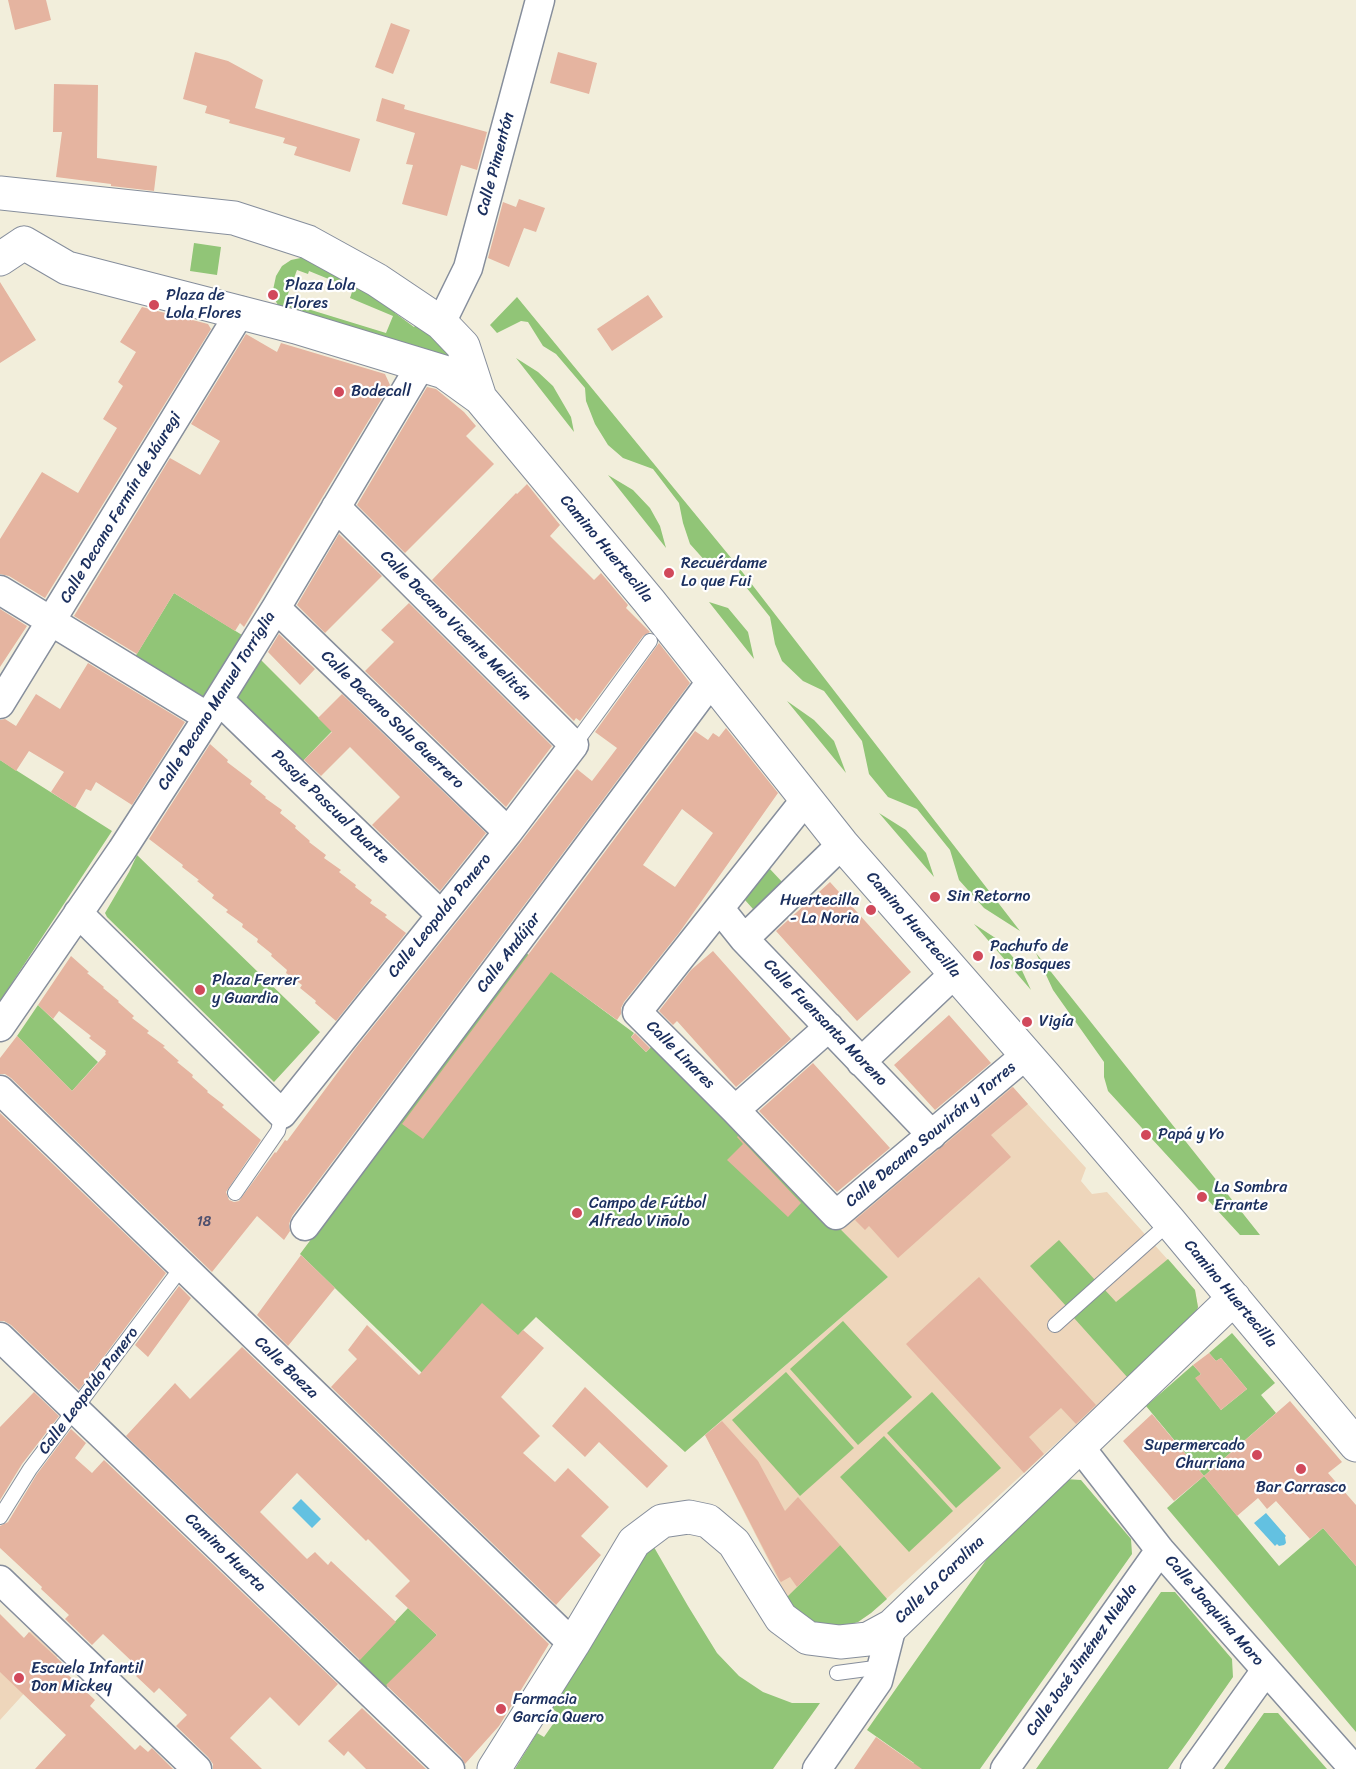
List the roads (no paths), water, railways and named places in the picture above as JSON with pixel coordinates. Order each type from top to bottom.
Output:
[{"type":"street","name":"Calle Pimentón","points":[[441,323],[468,268],[540,0]]},
{"type":"street","points":[[0,193],[234,218],[308,242],[377,280],[441,323],[463,346],[480,398]]},
{"type":"street","points":[[33,196],[12,251],[67,268],[241,311],[444,372],[480,398]]},
{"type":"street","name":"Calle Decano Fermín de Jáuregi","points":[[0,704],[241,311]]},
{"type":"street","name":"Calle Decano Manuel Torriglia","points":[[0,1027],[122,850],[213,708],[276,608],[421,365]]},
{"type":"street","name":"Camino Huertecilla","points":[[480,398],[712,680],[842,844],[1027,1054],[1356,1445]]},
{"type":"street","name":"Calle Decano Vicente Melitón","points":[[336,507],[574,745]]},
{"type":"street","name":"Pasaje Pascual Duarte","points":[[0,590],[51,623],[213,708],[441,915]]},
{"type":"street","name":"Calle Decano Sola Guerrero","points":[[276,608],[508,832]]},
{"type":"street","name":"Calle Andújar","points":[[305,1226],[712,680]]},
{"type":"street","name":"Calle Leopoldo Panero","points":[[282,1114],[508,832],[574,745]]},
{"type":"street","name":"Calle Linares","points":[[806,799],[637,1012],[836,1215]]},
{"type":"street","points":[[744,939],[842,844]]},
{"type":"street","name":"Calle Fuensanta Moreno","points":[[720,909],[744,939],[932,1135]]},
{"type":"street","points":[[78,913],[282,1114]]},
{"type":"street","points":[[861,1062],[955,974]]},
{"type":"street","points":[[735,1110],[829,1027]]},
{"type":"street","name":"Calle Decano Souvirón y Torres","points":[[836,1215],[1027,1054]]},
{"type":"street","name":"Calle Baeza","points":[[0,1090],[573,1644]]},
{"type":"street","name":"Calle La Carolina","points":[[494,1769],[634,1542],[662,1521],[673,1526],[689,1516],[708,1521],[734,1543],[781,1618],[808,1638],[840,1642],[868,1639],[892,1626],[1234,1298]]},
{"type":"street","name":"Camino Huerta","points":[[0,1337],[450,1769]]},
{"type":"street","name":"Calle Joaquina Moro","points":[[1080,1447],[1160,1550],[1354,1769]]},
{"type":"street","name":"Calle José Jiménez Niebla","points":[[1005,1769],[1160,1550]]},
{"type":"street","points":[[0,1580],[197,1769]]},
{"type":"street","points":[[817,1769],[878,1682],[892,1626]]},
{"type":"street","points":[[1195,1769],[1266,1670]]},
{"type":"lane","name":"Calle Leopoldo Panero","points":[[574,745],[650,641]]},
{"type":"lane","name":"Calle Leopoldo Panero","points":[[235,1193],[278,1131],[282,1114]]},
{"type":"lane","points":[[1055,1325],[1170,1222]]},
{"type":"lane","name":"Calle Leopoldo Panero","points":[[0,1517],[30,1469],[182,1267]]},
{"type":"lane","points":[[837,1673],[882,1667]]},
{"type":"water","points":[[301,1499],[321,1519],[312,1528],[292,1508]]},
{"type":"water","points":[[1266,1513],[1286,1536],[1284,1545],[1275,1546],[1254,1523]]},
{"type":"place","name":"Plaza Lola Flores","points":[[273,295]]},
{"type":"place","name":"Plaza de Lola Flores","points":[[154,305]]},
{"type":"place","name":"Bodecall","points":[[339,392]]},
{"type":"place","name":"Recuérdame Lo que Fui","points":[[669,573]]},
{"type":"place","name":"Sin Retorno","points":[[935,897]]},
{"type":"place","name":"Huertecilla - La Noria","points":[[871,910]]},
{"type":"place","name":"Pachufo de los Bosques","points":[[978,956]]},
{"type":"place","name":"Plaza Ferrer y Guardia","points":[[200,990]]},
{"type":"place","name":"Vigía","points":[[1027,1022]]},
{"type":"place","name":"Papá y Yo","points":[[1146,1135]]},
{"type":"place","name":"La Sombra Errante","points":[[1202,1197]]},
{"type":"place","name":"Campo de Fútbol Alfredo Viñolo","points":[[577,1213]]},
{"type":"place","name":"Supermercado Churriana","points":[[1257,1455]]},
{"type":"place","name":"Bar Carrasco","points":[[1301,1469]]},
{"type":"place","name":"Escuela Infantil Don Mickey","points":[[19,1678]]},
{"type":"place","name":"Farmacia García Quero","points":[[501,1709]]}]
